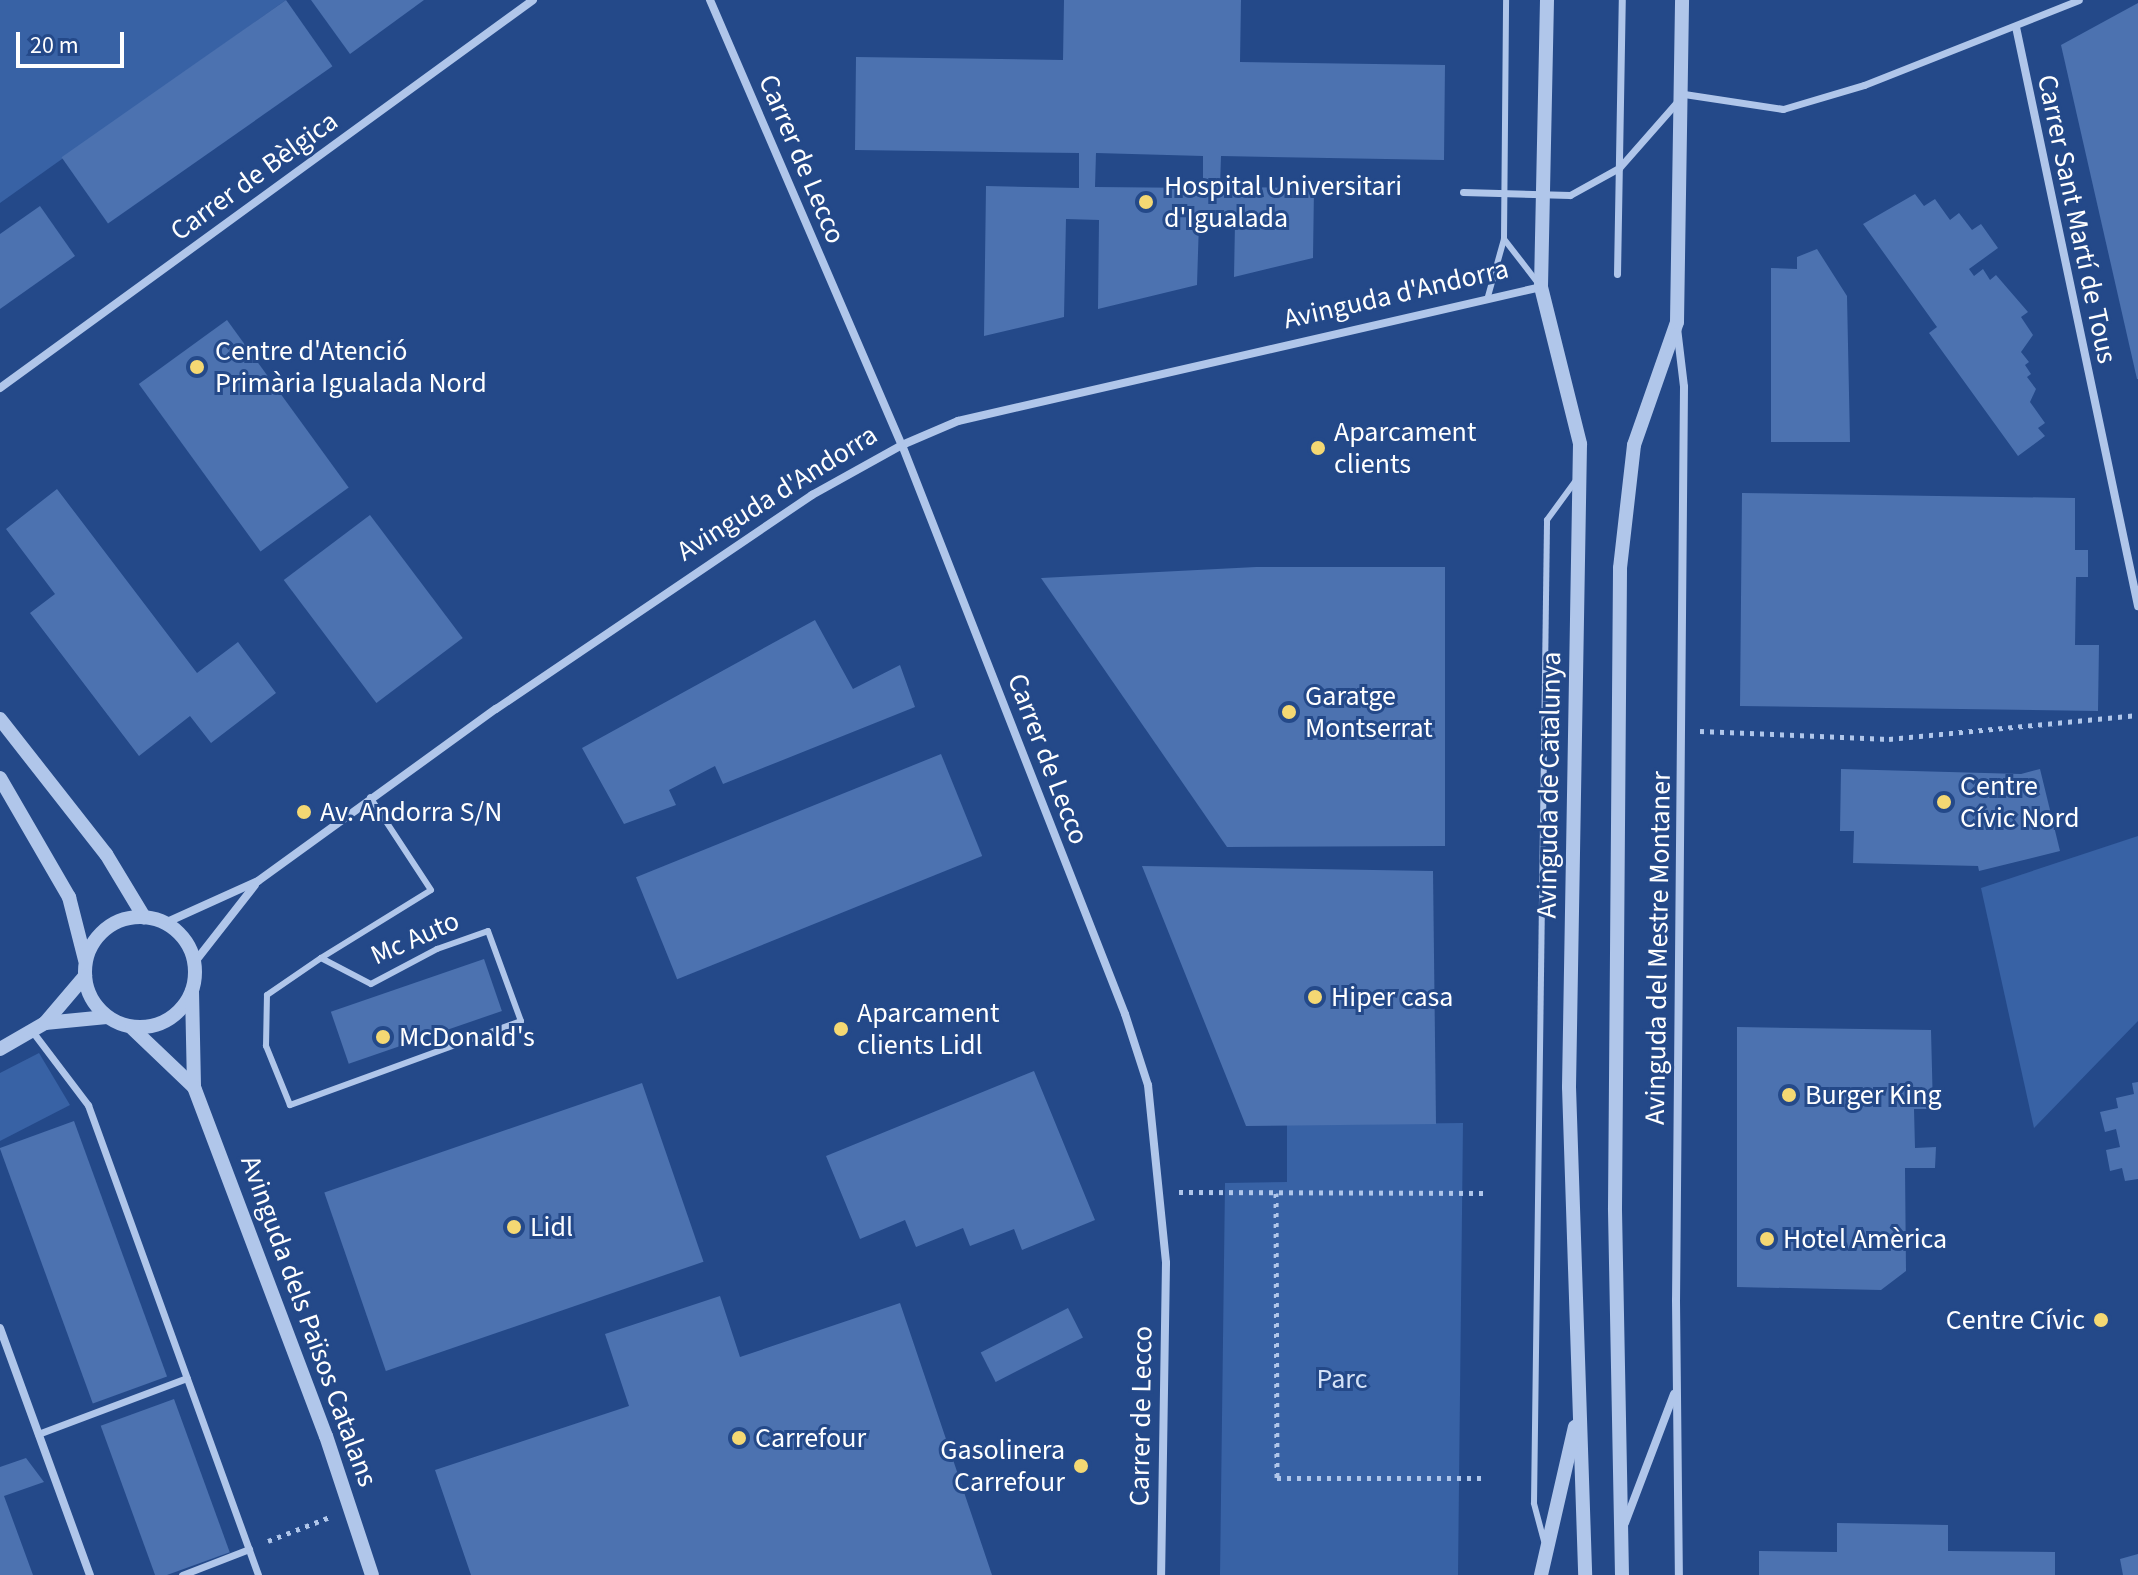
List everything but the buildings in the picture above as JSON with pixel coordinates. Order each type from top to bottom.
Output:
[{"type":"street","name":"Carrer de Bèlgica","points":[[0,388],[533,0]]},
{"type":"street","name":"Carrer de Lecco","points":[[710,0],[902,445],[1125,1014],[1148,1085],[1162,1192],[1161,1575]]},
{"type":"street","name":"Avinguda de Catalunya","points":[[1547,0],[1541,287],[1580,444],[1569,1087],[1585,1575]]},
{"type":"street","points":[[1617,274],[1622,0]]},
{"type":"street","points":[[1622,1575],[1615,1208],[1620,568],[1634,445],[1677,322],[1684,94],[1682,0]]},
{"type":"street","points":[[1684,94],[1783,109],[2016,27],[2079,0]]},
{"type":"street","name":"Carrer Sant Martí de Tous","points":[[2016,27],[2138,606]]},
{"type":"street","points":[[1463,192],[1570,195],[1619,168],[1684,94]]},
{"type":"street","name":"Avinguda d'Andorra","points":[[165,923],[258,881],[370,797],[812,495],[902,445],[958,421],[1541,287]]},
{"type":"street","name":"Avinguda del Mestre Montaner","points":[[1677,322],[1684,387],[1676,1387],[1679,1575]]},
{"type":"street","points":[[0,719],[106,854],[144,917]]},
{"type":"street","points":[[0,778],[69,897],[86,960],[85,976],[90,997],[107,1017],[132,1028],[168,1020],[192,991],[194,963],[182,937],[165,923],[144,917],[112,924],[95,940],[86,960]]},
{"type":"street","name":"Avinguda d'Andorra","points":[[194,963],[258,881]]},
{"type":"street","points":[[0,1049],[45,1023],[85,976]]},
{"type":"street","name":"Avinguda dels Països Catalans","points":[[192,991],[194,1087],[351,1508],[372,1575]]},
{"type":"street","points":[[45,1023],[107,1017]]},
{"type":"street","name":"Avinguda dels Països Catalans","points":[[132,1028],[194,1087]]},
{"type":"street","points":[[32,1031],[88,1105],[258,1575]]},
{"type":"street","points":[[0,1328],[90,1575]]},
{"type":"street","points":[[38,1434],[187,1378]]},
{"type":"street","points":[[1622,1532],[1676,1387]]},
{"type":"street","points":[[1541,1575],[1579,1408]]},
{"type":"street","points":[[182,1575],[249,1549]]},
{"type":"lane","points":[[1487,300],[1504,239],[1506,0]]},
{"type":"lane","points":[[1504,239],[1541,287]]},
{"type":"lane","points":[[1547,1552],[1534,1503],[1547,520],[1579,476]]},
{"type":"lane","name":"Mc Auto","points":[[321,958],[371,984],[437,949],[488,931],[521,1021],[290,1105],[266,1046],[267,995],[321,958],[431,890],[370,797]]},
{"type":"path","points":[[1681,730],[1889,739],[2138,715]]},
{"type":"path","points":[[1162,1192],[1486,1193]]},
{"type":"path","points":[[1276,1193],[1277,1478],[1487,1478]]},
{"type":"path","points":[[249,1549],[351,1508]]},
{"type":"green space","points":[[0,0],[286,0],[0,203]]},
{"type":"green space","points":[[2138,836],[2138,1021],[2034,1128],[1981,888]]},
{"type":"green space","points":[[39,1053],[70,1105],[0,1141],[0,1073]]},
{"type":"green space","name":"Parc","points":[[1463,1123],[1458,1575],[1220,1575],[1225,1183],[1287,1182],[1287,1125]]},
{"type":"place","name":"Hospital Universitari d'Igualada","points":[[1146,202]]},
{"type":"place","name":"Centre d'Atenció Primària Igualada Nord","points":[[197,367]]},
{"type":"place","name":"Aparcament clients","points":[[1318,448]]},
{"type":"place","name":"Garatge Montserrat","points":[[1289,712]]},
{"type":"place","name":"Centre Cívic Nord","points":[[1944,802]]},
{"type":"place","name":"Av. Andorra S/N","points":[[304,812]]},
{"type":"place","name":"Hiper casa","points":[[1315,997]]},
{"type":"place","name":"Aparcament clients Lidl","points":[[841,1029]]},
{"type":"place","name":"McDonald's","points":[[383,1037]]},
{"type":"place","name":"Burger King","points":[[1789,1095]]},
{"type":"place","name":"Lidl","points":[[514,1227]]},
{"type":"place","name":"Hotel Amèrica","points":[[1767,1239]]},
{"type":"place","name":"Centre Cívic","points":[[2101,1320]]},
{"type":"place","name":"Carrefour","points":[[739,1438]]},
{"type":"place","name":"Gasolinera Carrefour","points":[[1081,1466]]}]
